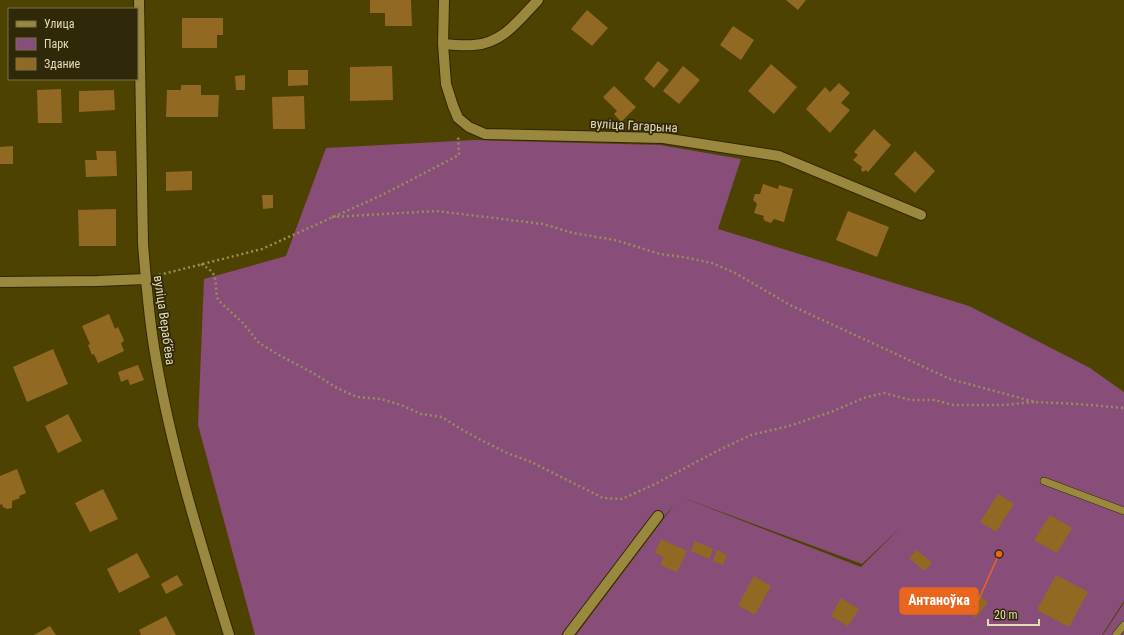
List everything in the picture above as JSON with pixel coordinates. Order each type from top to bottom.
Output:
[{"type":"street","name":"вуліца Верабʼёва","points":[[139,0],[143,244],[145,279],[156,359],[177,457],[229,635]]},
{"type":"street","points":[[444,0],[443,44],[446,84],[458,118]]},
{"type":"street","points":[[443,44],[473,45],[490,42],[502,36],[538,0]]},
{"type":"street","name":"вуліца Гагарына","points":[[458,118],[468,127],[485,134],[663,138],[779,156],[921,215]]},
{"type":"street","points":[[0,282],[145,279]]},
{"type":"street","points":[[568,635],[658,516]]},
{"type":"lane","points":[[1044,481],[1124,511]]},
{"type":"lane","points":[[1116,635],[1124,625]]},
{"type":"path","points":[[145,279],[262,249],[382,195],[459,155],[458,118]]},
{"type":"path","points":[[332,217],[436,211],[543,224],[573,233],[615,240],[660,254],[712,263],[735,273],[790,305],[950,379],[1035,402]]},
{"type":"path","points":[[201,264],[212,270],[215,276],[218,300],[242,322],[259,343],[279,355],[337,388],[357,397],[381,399],[401,405],[421,414],[442,417],[488,444],[531,462],[603,498],[622,499],[655,484],[717,451],[751,435],[789,426],[831,412],[864,398],[884,393],[911,400],[935,400],[953,405],[1003,405],[1035,402],[1124,408]]},
{"type":"green space","points":[[475,140],[660,145],[741,159],[718,229],[969,306],[1090,368],[1124,392],[1124,601],[1102,635],[576,635],[674,505],[561,635],[255,635],[198,425],[204,279],[286,256],[326,148]],"holes":[[[681,497],[862,564],[902,526],[861,567]]]},
{"type":"green space","points":[[1124,603],[1124,635],[1103,635]]},
{"type":"building","points":[[370,0],[411,0],[412,26],[385,26],[385,13],[370,13]]},
{"type":"building","points":[[786,0],[806,0],[798,10]]},
{"type":"building","points":[[587,10],[608,28],[592,46],[571,29]]},
{"type":"building","points":[[182,18],[223,18],[223,35],[217,35],[217,48],[182,48]]},
{"type":"building","points":[[733,26],[754,40],[741,60],[720,45]]},
{"type":"building","points":[[658,61],[669,70],[654,88],[644,79]]},
{"type":"building","points":[[771,64],[797,87],[774,114],[748,91]]},
{"type":"building","points":[[392,66],[393,100],[350,101],[350,67]]},
{"type":"building","points":[[683,66],[700,80],[679,104],[663,91]]},
{"type":"building","points":[[288,70],[308,70],[308,85],[288,86]]},
{"type":"building","points":[[245,75],[245,90],[236,90],[235,76]]},
{"type":"building","points":[[839,83],[850,93],[841,103],[850,110],[830,133],[806,109],[825,87],[830,92]]},
{"type":"building","points":[[181,85],[201,85],[201,95],[219,95],[218,117],[166,117],[167,90],[181,90]]},
{"type":"building","points":[[614,86],[636,107],[621,122],[614,114],[617,111],[603,97]]},
{"type":"building","points":[[61,89],[62,123],[38,123],[37,90]]},
{"type":"building","points":[[114,90],[115,110],[79,112],[79,91]]},
{"type":"building","points":[[304,96],[305,129],[273,129],[272,97]]},
{"type":"building","points":[[874,129],[891,145],[868,172],[866,170],[863,172],[861,170],[862,167],[853,160],[858,155],[854,152]]},
{"type":"building","points":[[13,146],[13,164],[0,164],[0,147]]},
{"type":"building","points":[[96,151],[116,151],[117,176],[86,177],[85,160],[97,160]]},
{"type":"building","points":[[915,151],[935,171],[915,193],[894,174]]},
{"type":"building","points":[[192,171],[192,190],[166,191],[166,172]]},
{"type":"building","points":[[763,184],[778,189],[779,185],[793,189],[784,222],[774,219],[771,223],[765,221],[763,218],[764,216],[754,213],[757,204],[753,200],[755,194],[760,194]]},
{"type":"building","points":[[262,195],[273,195],[273,208],[263,209]]},
{"type":"building","points":[[116,209],[116,246],[79,246],[78,210]]},
{"type":"building","points":[[848,211],[889,227],[877,257],[836,240]]},
{"type":"building","points":[[109,314],[115,329],[118,327],[123,338],[124,341],[121,343],[124,351],[98,363],[94,354],[92,355],[88,345],[90,344],[82,326]]},
{"type":"building","points":[[53,349],[68,384],[27,402],[13,367]]},
{"type":"building","points":[[138,365],[144,380],[130,385],[128,379],[121,382],[118,372]]},
{"type":"building","points":[[68,414],[82,441],[58,453],[45,426]]},
{"type":"building","points":[[17,469],[26,493],[19,496],[20,498],[12,501],[12,508],[7,509],[3,507],[2,504],[0,505],[0,476]]},
{"type":"building","points":[[103,489],[118,519],[90,532],[75,503]]},
{"type":"building","points":[[998,494],[1014,504],[996,532],[980,522]]},
{"type":"building","points":[[1050,515],[1072,528],[1057,553],[1034,540]]},
{"type":"building","points":[[661,539],[687,551],[677,572],[660,565],[664,557],[655,553]]},
{"type":"building","points":[[695,541],[713,549],[709,559],[691,551]]},
{"type":"building","points":[[717,550],[727,555],[723,565],[713,561]]},
{"type":"building","points":[[917,550],[932,563],[924,571],[909,558]]},
{"type":"building","points":[[137,553],[150,577],[119,593],[107,569]]},
{"type":"building","points":[[177,575],[183,585],[166,594],[161,584]]},
{"type":"building","points":[[1056,575],[1088,592],[1069,627],[1037,610]]},
{"type":"building","points":[[754,576],[771,586],[755,615],[738,605]]},
{"type":"building","points":[[975,593],[988,602],[976,618],[963,609]]},
{"type":"building","points":[[841,598],[859,609],[848,626],[831,616]]},
{"type":"building","points":[[166,616],[176,635],[141,635],[139,630]]},
{"type":"building","points":[[50,626],[56,635],[34,635]]},
{"type":"place","name":"Антаноўка","points":[[999,554]]}]
